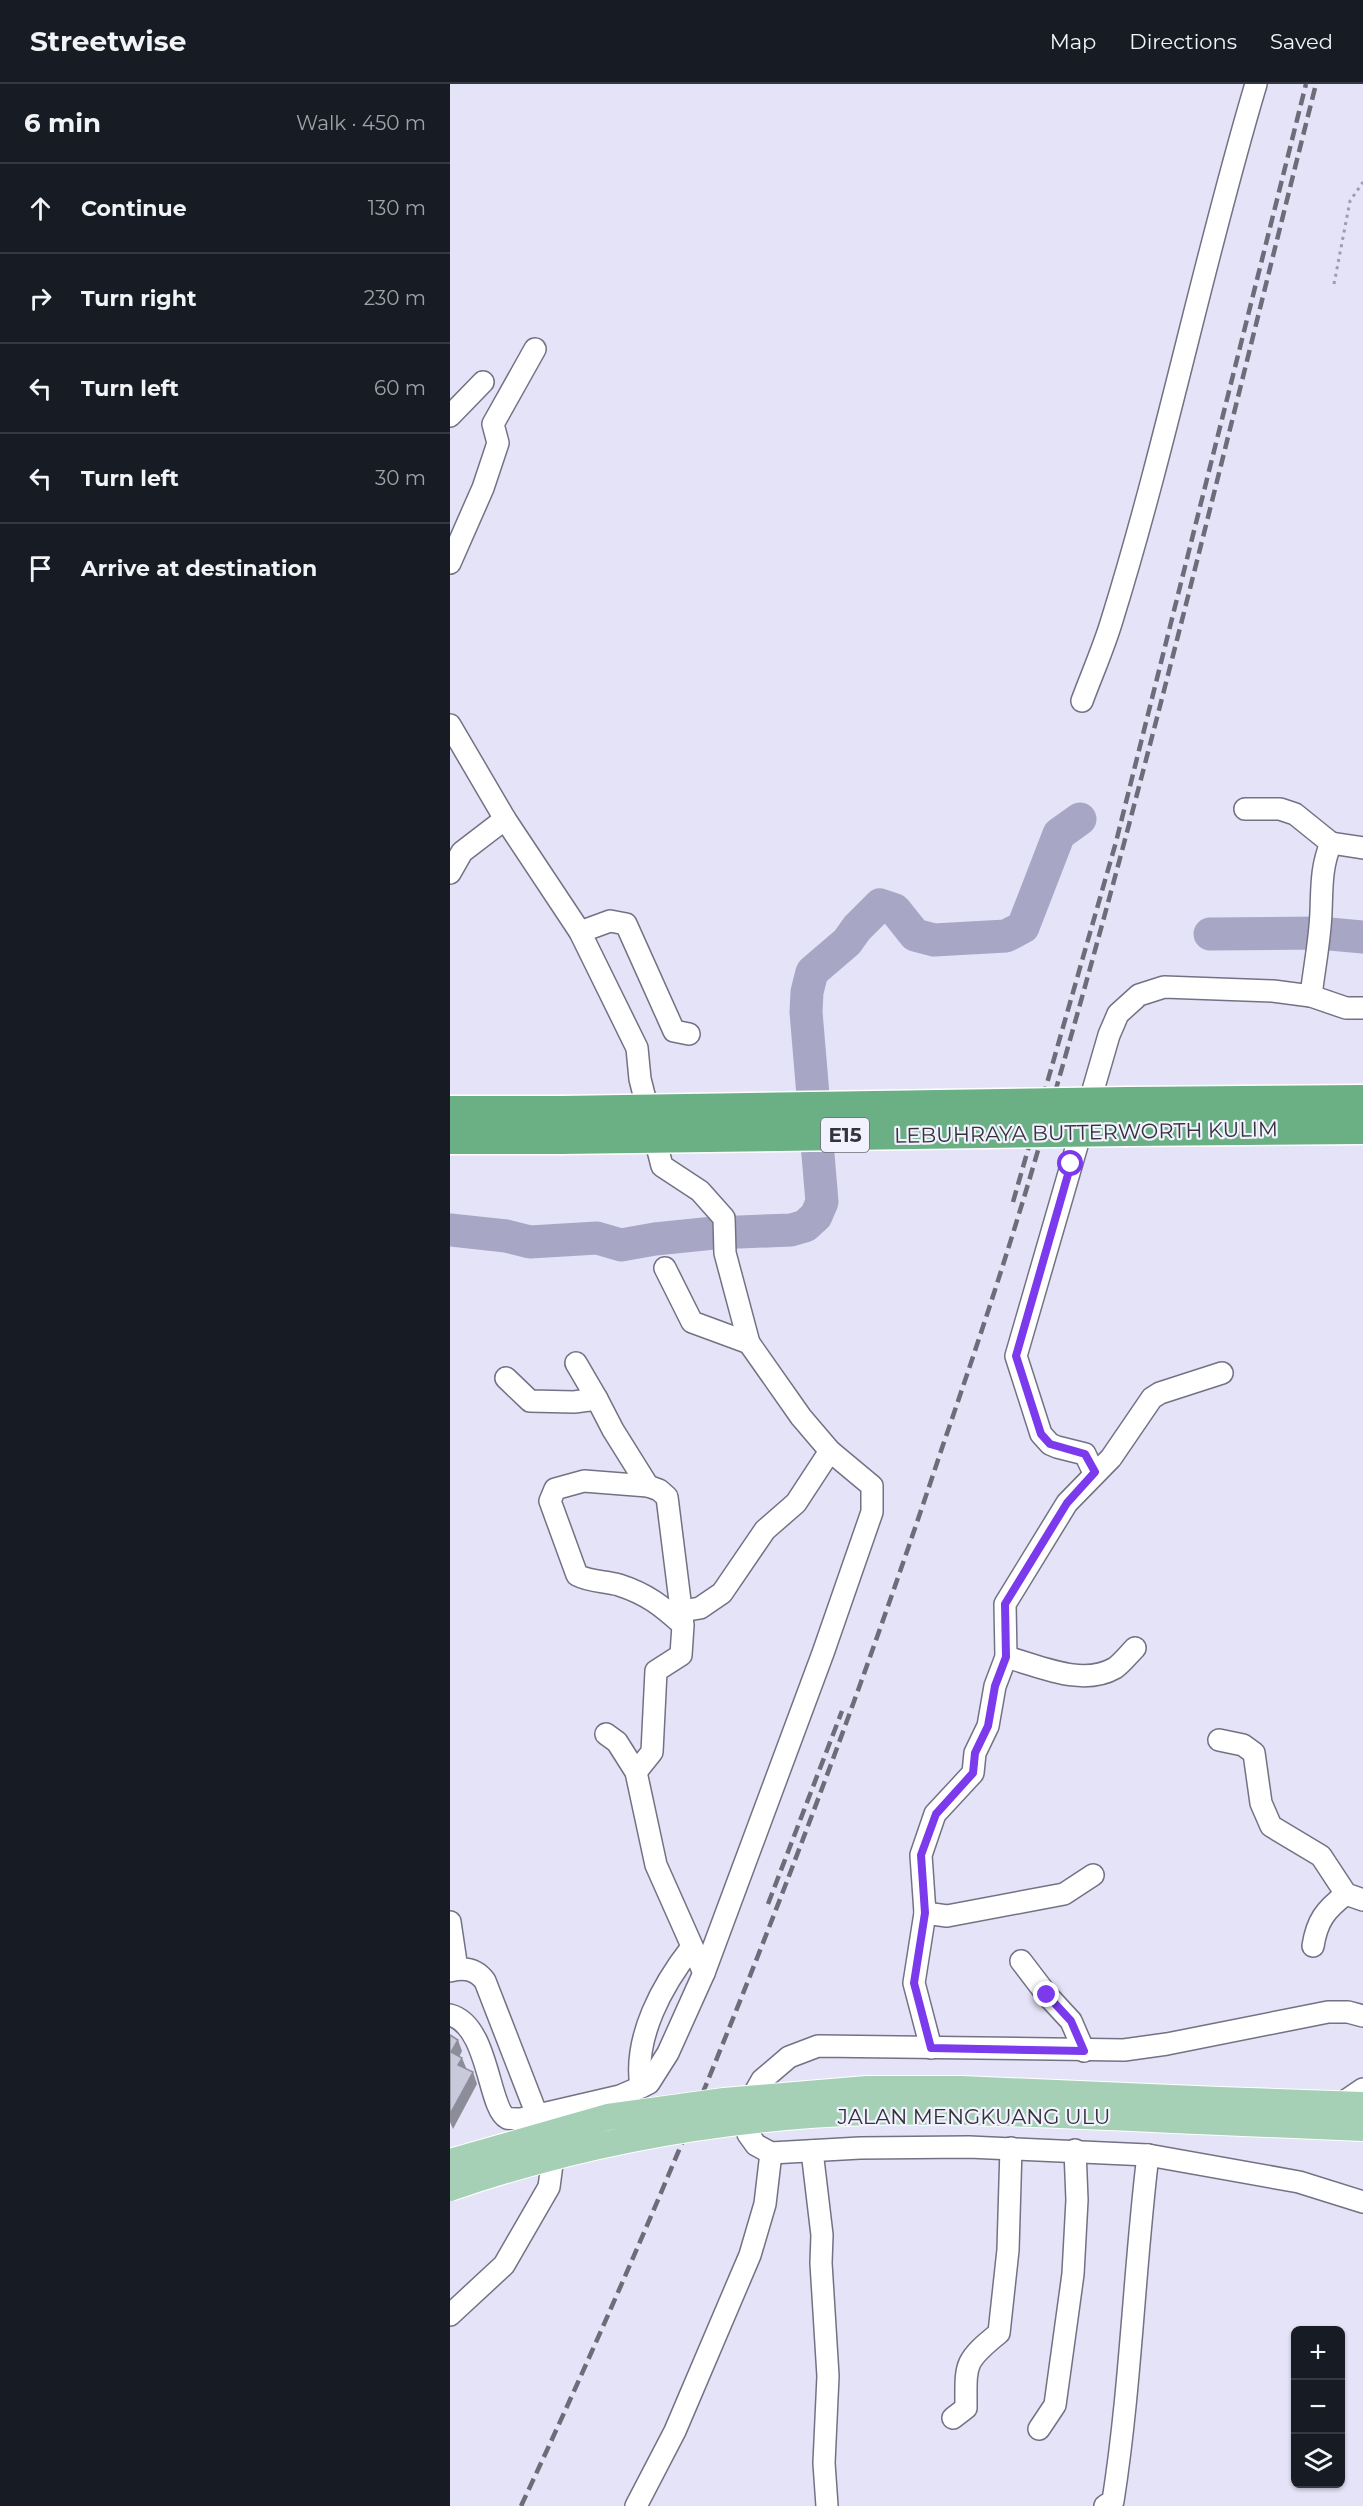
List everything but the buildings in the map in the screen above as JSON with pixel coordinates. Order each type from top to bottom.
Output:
[{"type":"highway","name":"LEBUHRAYA BUTTERWORTH KULIM","points":[[450,1139],[561,1125],[1128,1117],[1363,1100]]},
{"type":"highway","name":"LEBUHRAYA BUTTERWORTH KULIM","points":[[450,1111],[561,1125]]},
{"type":"highway","name":"LEBUHRAYA BUTTERWORTH KULIM","points":[[1128,1117],[1363,1129]]},
{"type":"main road","name":"JALAN MENGKUANG ULU","points":[[450,2162],[608,2117],[724,2101],[867,2089],[962,2089],[1220,2111],[1363,2128]]},
{"type":"main road","name":"JALAN MENGKUANG ULU","points":[[450,2188],[507,2168],[633,2139],[734,2123],[867,2112],[1220,2111],[1352,2104]]},
{"type":"street","points":[[1082,701],[1112,621],[1188,345],[1236,152],[1256,84]]},
{"type":"street","points":[[450,563],[483,488],[498,443],[493,424],[535,349]]},
{"type":"street","points":[[450,416],[483,382]]},
{"type":"street","points":[[450,725],[505,819],[580,932],[637,1048],[640,1079],[663,1166],[700,1191],[724,1218],[725,1253],[749,1343],[801,1417],[830,1451],[872,1486],[872,1512],[823,1653],[704,1973],[668,2053],[649,2083],[620,2096],[537,2115],[507,2118],[499,2110],[482,2052],[470,2032],[455,2016],[450,2015]]},
{"type":"street","points":[[1245,809],[1280,809],[1295,814],[1331,843],[1363,848]]},
{"type":"street","points":[[450,873],[462,852],[505,819]]},
{"type":"street","points":[[1311,996],[1321,914],[1324,859],[1331,843]]},
{"type":"street","points":[[580,932],[610,921],[626,924],[674,1031],[689,1034]]},
{"type":"street","points":[[1095,1472],[1085,1454],[1050,1444],[1041,1434],[1016,1356],[1113,1024],[1118,1014],[1139,995],[1164,987],[1273,991],[1311,996],[1346,1008],[1363,1008]]},
{"type":"street","points":[[665,1268],[692,1322],[749,1343]]},
{"type":"street","points":[[576,1363],[613,1430],[648,1486]]},
{"type":"street","points":[[931,2048],[914,1983],[925,1913],[921,1855],[936,1814],[973,1773],[975,1753],[988,1726],[995,1686],[1006,1657],[1005,1604],[1067,1503],[1111,1458],[1152,1398],[1160,1393],[1222,1373]]},
{"type":"street","points":[[506,1378],[530,1401],[574,1402],[597,1399]]},
{"type":"street","points":[[682,1618],[722,1593],[765,1530],[796,1503],[830,1451]]},
{"type":"street","points":[[636,1772],[652,1752],[656,1671],[681,1654],[682,1618],[667,1497],[660,1490],[648,1486],[584,1481],[555,1488],[550,1501],[577,1575],[584,1579],[617,1585],[647,1596],[682,1618]]},
{"type":"street","points":[[1006,1657],[1082,1677],[1096,1676],[1116,1667],[1135,1648]]},
{"type":"street","points":[[606,1734],[617,1742],[636,1772],[656,1864],[704,1973]]},
{"type":"street","points":[[1219,1740],[1243,1745],[1254,1753],[1261,1803],[1271,1826],[1321,1856],[1354,1897],[1333,1904],[1317,1924],[1313,1946]]},
{"type":"street","points":[[925,1913],[947,1916],[1064,1894],[1093,1875]]},
{"type":"street","points":[[450,1922],[454,1970],[470,1969],[481,1975],[485,1981],[537,2115],[552,2164],[549,2187],[504,2265],[450,2315]]},
{"type":"street","points":[[641,2086],[638,2068],[649,2022],[673,1972],[692,1947]]},
{"type":"street","points":[[1021,1961],[1071,2021],[1084,2051]]},
{"type":"street","points":[[1363,2016],[1348,2012],[1328,2012],[1167,2044],[1124,2050],[818,2046],[789,2057],[762,2080],[745,2109],[748,2134],[756,2145],[771,2153],[914,2148],[1011,2148],[1148,2155],[1299,2182],[1363,2202]]},
{"type":"street","points":[[1352,2104],[1363,2089]]},
{"type":"street","points":[[953,2418],[966,2408],[966,2366],[983,2345],[999,2333],[1008,2250],[1011,2148]]},
{"type":"street","points":[[1039,2429],[1055,2405],[1073,2274],[1077,2200],[1075,2150]]},
{"type":"street","points":[[812,2151],[822,2235],[821,2263],[828,2376],[824,2463],[832,2505]]},
{"type":"street","points":[[636,2506],[675,2431],[750,2255],[765,2204],[771,2153]]},
{"type":"street","points":[[1105,2506],[1113,2500],[1124,2432],[1148,2155]]},
{"type":"path","points":[[1334,284],[1350,201],[1363,182]]},
{"type":"waterway","points":[[450,1230],[506,1236],[530,1242],[597,1238],[621,1245],[714,1233],[791,1230],[805,1226],[816,1216],[822,1202],[806,1012],[807,992],[812,972],[847,942],[857,928],[880,905],[895,910],[915,935],[934,940],[1006,936],[1023,927],[1059,834],[1080,819]]},
{"type":"waterway","points":[[1210,934],[1319,933],[1363,937]]},
{"type":"railway","points":[[1013,1202],[1116,842],[1306,84]]},
{"type":"railway","points":[[521,2506],[638,2245],[748,1982],[849,1715],[990,1305],[1073,1030],[1146,761],[1316,84]]},
{"type":"railway","points":[[768,1904],[842,1711]]},
{"type":"route","points":[[1047,1995],[1071,2021],[1084,2051],[931,2048],[914,1983],[925,1913],[921,1855],[936,1814],[973,1773],[975,1753],[988,1726],[995,1686],[1006,1657],[1005,1604],[1067,1503],[1095,1472],[1085,1454],[1050,1444],[1041,1434],[1016,1356],[1071,1164]]}]
